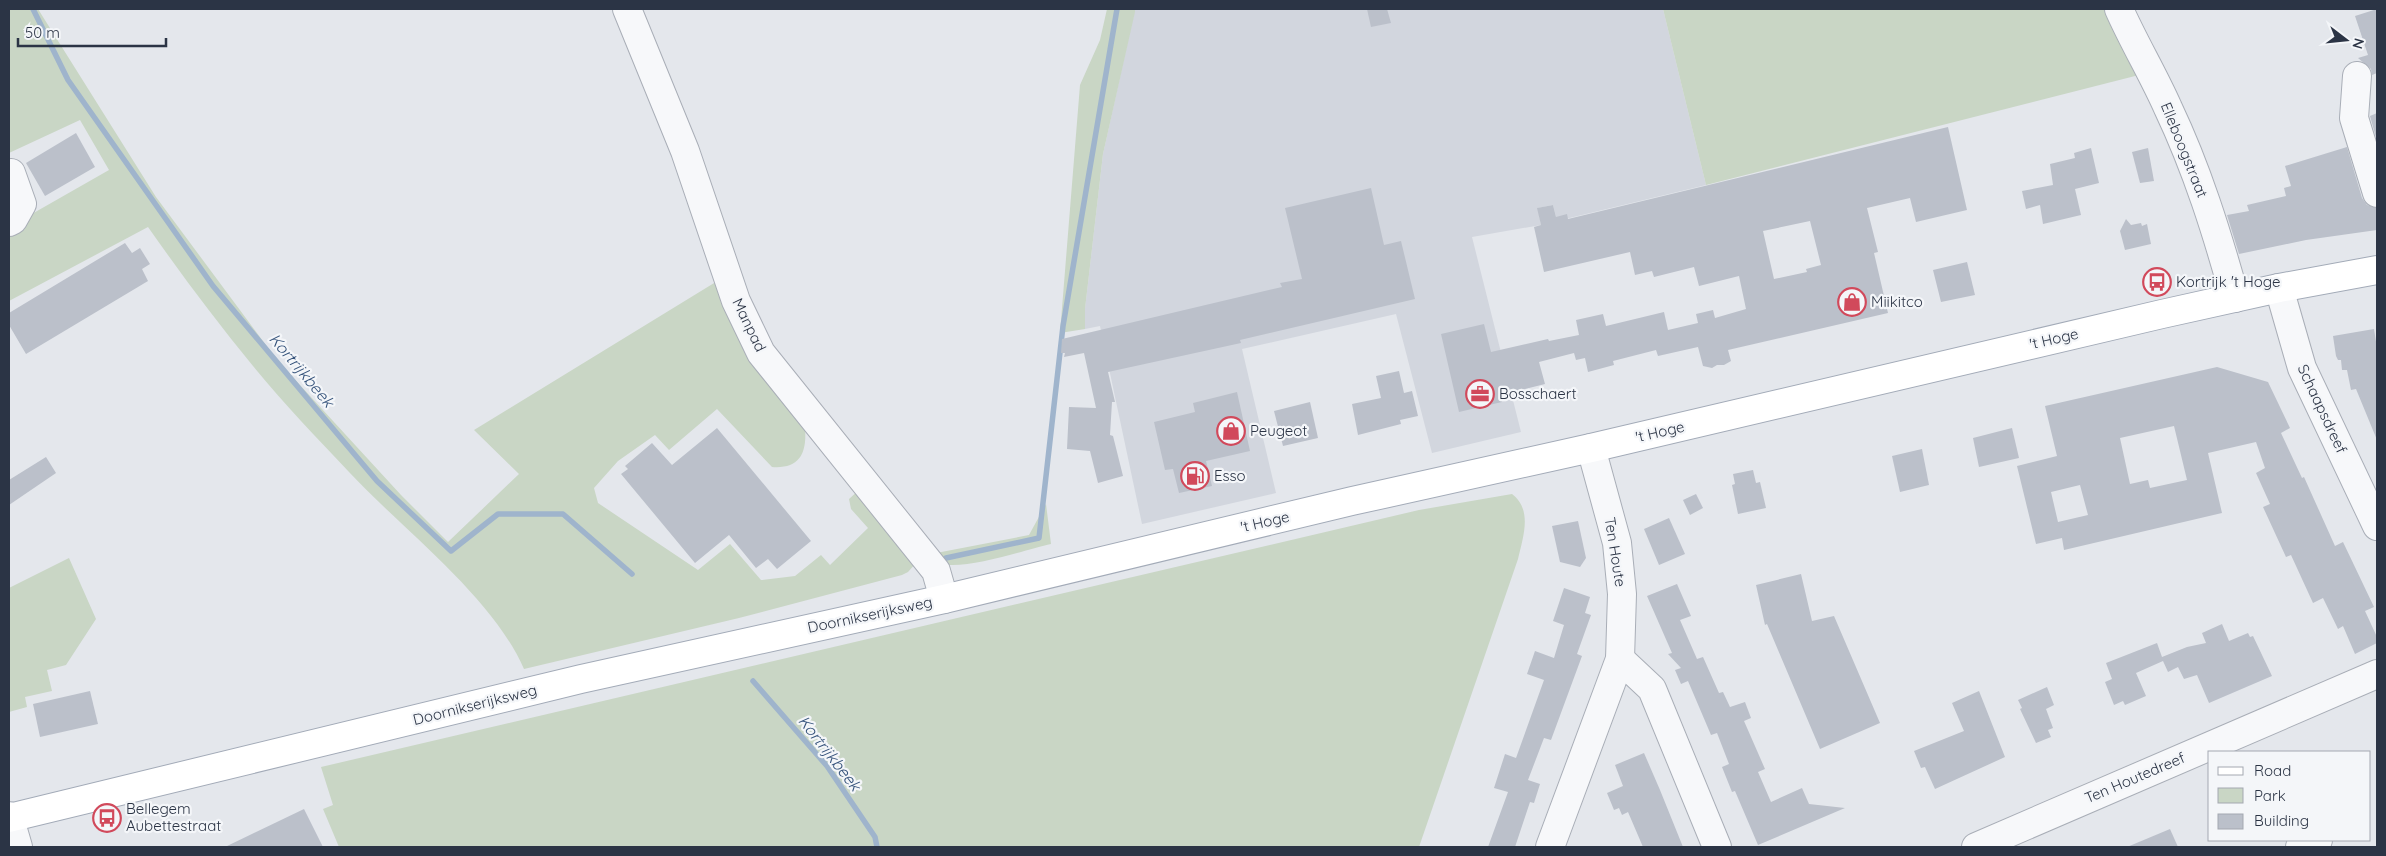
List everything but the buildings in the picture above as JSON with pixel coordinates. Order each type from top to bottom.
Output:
[{"type":"main road","name":"'t Hoge","points":[[944,599],[1352,501],[1592,448],[2235,298],[2377,270]]},
{"type":"main road","name":"Doornikserijksweg","points":[[9,818],[581,679],[944,599]]},
{"type":"street","name":"Manpad","points":[[627,9],[685,151],[736,301],[761,353],[936,571],[944,599]]},
{"type":"street","name":"Elleboogstraat","points":[[2119,9],[2135,45],[2168,107],[2197,178],[2215,228],[2235,298]]},
{"type":"street","points":[[2357,76],[2354,118],[2377,193]]},
{"type":"street","points":[[9,222],[13,220],[22,204],[12,173]]},
{"type":"street","name":"Schaapsdreef","points":[[2279,288],[2302,368],[2377,526]]},
{"type":"street","name":"Ten Houte","points":[[1550,847],[1620,659],[1622,594],[1617,543],[1592,448]]},
{"type":"street","points":[[1620,659],[1652,690],[1717,847]]},
{"type":"street","name":"Ten Houtedreef","points":[[1976,847],[2377,674]]},
{"type":"street","points":[[9,818],[18,847]]},
{"type":"street","points":[[2300,847],[2315,841]]},
{"type":"shaded area","points":[[1135,9],[1663,9],[1706,185],[1557,221],[1553,205],[1538,208],[1541,225],[1472,237],[1521,432],[1432,453],[1396,314],[1242,349],[1276,493],[1142,524],[1100,326],[1085,329],[1085,309],[1103,154]]},
{"type":"green space","points":[[9,9],[38,9],[156,197],[277,360],[401,495],[448,542],[519,474],[474,430],[719,280],[805,428],[805,445],[800,458],[789,465],[772,467],[717,409],[669,450],[655,435],[618,461],[594,488],[598,503],[698,570],[730,544],[761,580],[795,576],[821,555],[830,565],[868,528],[851,509],[849,499],[859,490],[916,563],[908,572],[902,575],[739,618],[524,669],[510,642],[469,590],[349,472],[264,380],[212,315],[148,227],[9,301],[9,227],[109,170],[80,120],[9,153]]},
{"type":"green space","points":[[1107,9],[1135,9],[1135,12],[1103,154],[1085,309],[1085,329],[1060,333],[1080,85],[1100,40]]},
{"type":"green space","points":[[1663,9],[2109,9],[2139,75],[1706,185]]},
{"type":"green space","points":[[1512,494],[1522,508],[1525,524],[1518,559],[1419,847],[339,847],[323,809],[333,805],[321,767],[1419,510]]},
{"type":"green space","points":[[1046,504],[1051,544],[966,564],[942,564],[931,554],[1029,535]]},
{"type":"green space","points":[[69,558],[96,619],[66,665],[47,670],[52,691],[25,697],[27,707],[9,712],[9,588]]},
{"type":"waterway","name":"Kortrijkbeek","points":[[33,9],[68,80],[213,286],[377,481],[451,551],[498,514],[563,514],[632,574]]},
{"type":"waterway","points":[[946,558],[1039,538],[1063,326],[1117,9]]},
{"type":"waterway","name":"Kortrijkbeek","points":[[753,681],[827,766],[875,837],[877,847]]},
{"type":"place","name":"Kortrijk 't Hoge","points":[[2157,282]]},
{"type":"place","name":"Miikitco","points":[[1852,302]]},
{"type":"place","name":"Bosschaert","points":[[1480,394]]},
{"type":"place","name":"Peugeot","points":[[1231,431]]},
{"type":"place","name":"Esso","points":[[1195,476]]},
{"type":"place","name":"Bellegem Aubettestraat","points":[[107,818]]}]
